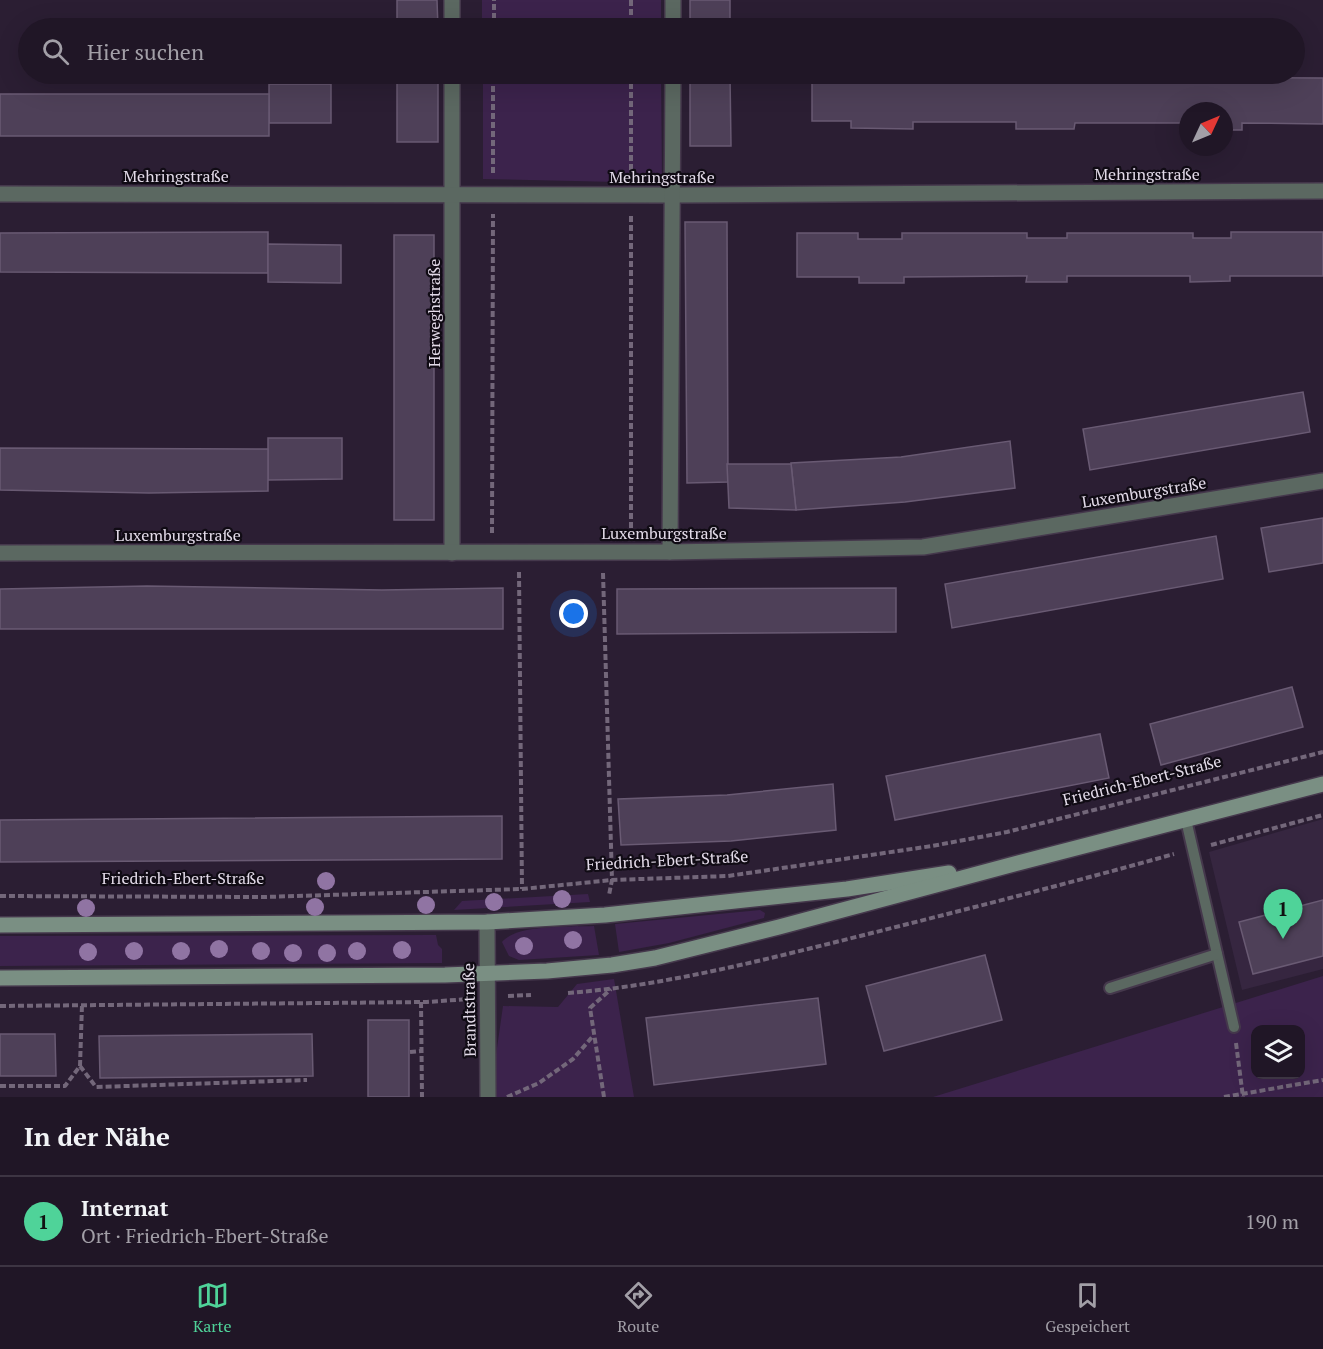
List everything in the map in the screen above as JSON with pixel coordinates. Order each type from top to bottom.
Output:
[{"type":"street","points":[[452,0],[452,18]]},
{"type":"street","points":[[673,0],[673,18]]},
{"type":"street","name":"Herweghstraße","points":[[452,84],[452,553]]},
{"type":"street","points":[[670,552],[673,84]]},
{"type":"street","name":"Mehringstraße","points":[[0,194],[672,195],[1323,191]]},
{"type":"street","name":"Luxemburgstraße","points":[[0,553],[670,552],[923,547],[1323,481]]},
{"type":"street","points":[[0,978],[445,975],[612,965],[655,958],[779,927],[1323,784]]},
{"type":"street","points":[[0,926],[441,923],[605,915],[847,889],[1018,863]]},
{"type":"street","name":"Brandtstraße","points":[[486,922],[488,1097]]},
{"type":"lane","points":[[1186,820],[1234,1027]]},
{"type":"lane","points":[[1110,988],[1217,954]]},
{"type":"path","points":[[494,0],[494,18]]},
{"type":"path","points":[[631,0],[631,18]]},
{"type":"path","points":[[492,552],[493,84]]},
{"type":"path","points":[[631,84],[631,551]]},
{"type":"path","points":[[519,552],[522,889]]},
{"type":"path","points":[[602,552],[612,880],[605,915]]},
{"type":"path","name":"Friedrich-Ebert-Straße","points":[[0,896],[264,897],[522,889],[612,880],[728,876],[932,846],[1007,832],[1323,752]]},
{"type":"path","points":[[565,993],[610,990],[657,982],[784,954],[1040,892],[1323,815]]},
{"type":"path","points":[[440,891],[441,923]]},
{"type":"path","points":[[604,1097],[590,1008],[610,990],[612,965]]},
{"type":"path","points":[[442,1001],[445,975]]},
{"type":"path","points":[[508,996],[532,995]]},
{"type":"path","points":[[0,1006],[421,1002],[464,999]]},
{"type":"path","points":[[421,1002],[422,1097]]},
{"type":"path","points":[[0,1086],[65,1086],[80,1066],[82,1005]]},
{"type":"path","points":[[1234,1027],[1243,1096]]},
{"type":"path","points":[[507,1097],[539,1083],[573,1059],[593,1036]]},
{"type":"path","points":[[410,1052],[421,1051]]},
{"type":"path","points":[[80,1066],[96,1087],[308,1080]]},
{"type":"path","points":[[1224,1097],[1243,1096],[1323,1080]]},
{"type":"shaded area","points":[[482,0],[661,0],[661,18],[482,18]]},
{"type":"shaded area","points":[[483,84],[661,84],[662,183],[483,179]]},
{"type":"shaded area","points":[[1323,819],[1323,969],[1242,990],[1209,852]]},
{"type":"shaded area","points":[[588,894],[590,902],[454,910],[462,901]]},
{"type":"shaded area","points":[[760,910],[765,913],[764,918],[669,943],[619,952],[615,924]]},
{"type":"shaded area","points":[[594,926],[599,955],[519,960],[509,956],[502,942],[509,936],[531,929]]},
{"type":"shaded area","points":[[436,935],[438,945],[442,949],[442,963],[0,966],[0,936]]},
{"type":"shaded area","points":[[1323,976],[1323,1097],[933,1097]]},
{"type":"shaded area","points":[[614,979],[634,1097],[490,1097],[503,1006],[558,1007],[577,984]]},
{"type":"building","points":[[397,0],[437,0],[438,18],[397,18]]},
{"type":"building","points":[[690,0],[730,0],[730,18],[690,18]]},
{"type":"building","points":[[1305,78],[1323,78],[1323,124],[1242,123],[1242,130],[1233,130],[1233,102],[1179,102],[1179,123],[1075,123],[1074,129],[1016,129],[1016,122],[913,122],[913,129],[851,128],[851,121],[812,121],[812,84],[1305,84]]},
{"type":"building","points":[[269,84],[331,84],[331,123],[269,123]]},
{"type":"building","points":[[397,84],[438,84],[438,142],[397,142]]},
{"type":"building","points":[[690,84],[730,84],[731,146],[690,146]]},
{"type":"building","points":[[0,94],[269,94],[269,136],[0,136]]},
{"type":"building","points":[[685,222],[727,222],[728,482],[687,483]]},
{"type":"building","points":[[268,232],[268,273],[0,272],[0,233]]},
{"type":"building","points":[[1231,232],[1323,232],[1323,276],[1230,276],[1230,281],[1190,282],[1190,276],[1067,276],[1067,282],[1026,282],[1027,276],[904,277],[904,283],[859,283],[859,277],[797,277],[797,233],[858,233],[858,239],[902,239],[902,233],[1027,233],[1027,238],[1067,238],[1067,233],[1193,233],[1193,238],[1231,238]]},
{"type":"building","points":[[394,235],[434,235],[434,520],[394,520]]},
{"type":"building","points":[[268,244],[341,245],[341,283],[268,282]]},
{"type":"building","points":[[1303,392],[1310,432],[1090,470],[1083,429]]},
{"type":"building","points":[[268,438],[342,438],[342,479],[268,480]]},
{"type":"building","points":[[1010,441],[1015,488],[905,502],[796,510],[791,463],[901,457]]},
{"type":"building","points":[[0,448],[268,449],[268,491],[149,493],[0,490]]},
{"type":"building","points":[[727,464],[791,464],[796,510],[729,508]]},
{"type":"building","points":[[1323,518],[1323,563],[1269,572],[1261,528]]},
{"type":"building","points":[[1216,536],[1223,579],[952,628],[945,584]]},
{"type":"building","points":[[147,586],[382,590],[503,588],[503,629],[0,629],[0,589]]},
{"type":"building","points":[[896,588],[896,632],[617,634],[617,589]]},
{"type":"building","points":[[1292,687],[1303,727],[1161,765],[1150,724]]},
{"type":"building","points":[[1100,734],[1109,778],[895,820],[886,776]]},
{"type":"building","points":[[833,784],[836,830],[731,841],[621,845],[618,799],[727,795]]},
{"type":"building","points":[[502,816],[502,859],[0,862],[0,820]]},
{"type":"building","points":[[1323,900],[1323,956],[1253,974],[1239,922]]},
{"type":"building","points":[[985,955],[1002,1020],[884,1051],[866,986]]},
{"type":"building","points":[[818,998],[826,1064],[654,1085],[646,1018]]},
{"type":"building","points":[[368,1020],[409,1020],[409,1097],[368,1097]]},
{"type":"building","points":[[0,1034],[55,1034],[56,1076],[0,1076]]},
{"type":"building","points":[[312,1034],[313,1076],[100,1078],[99,1036]]},
{"type":"place","name":"Internat","points":[[1283,939]]}]
